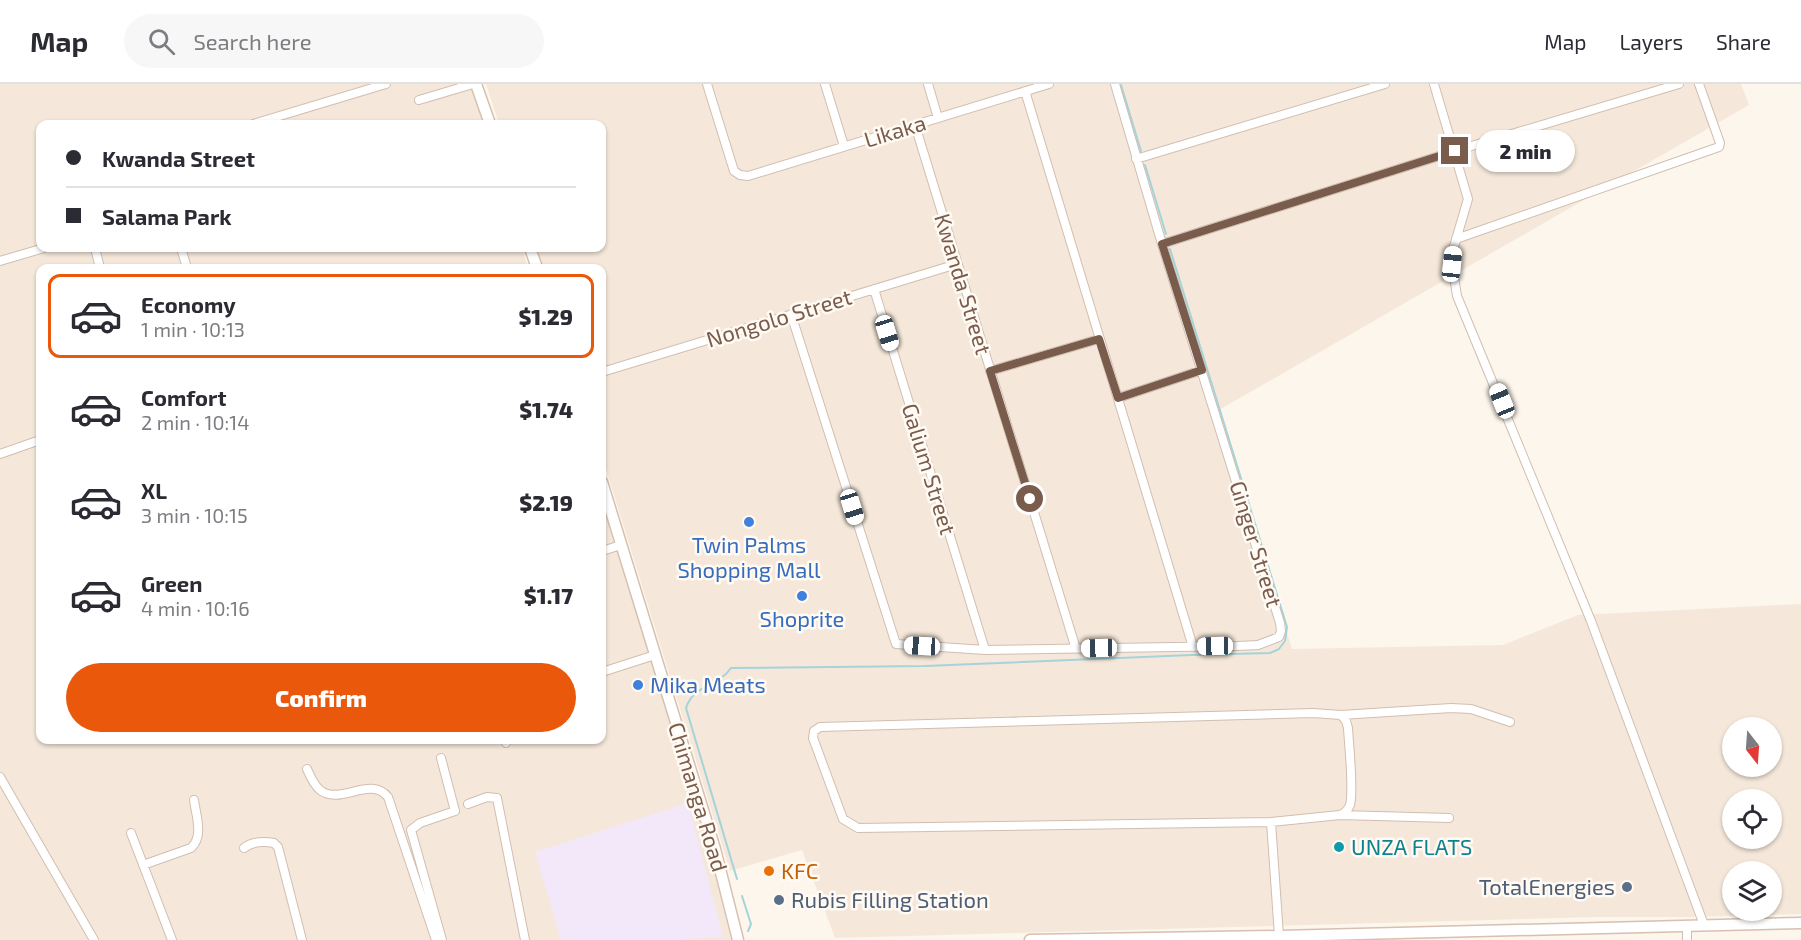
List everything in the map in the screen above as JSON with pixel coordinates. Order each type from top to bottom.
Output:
[{"type":"main road","points":[[475,84],[488,120]]},
{"type":"main road","name":"Chimanga Road","points":[[606,495],[714,849],[738,940]]},
{"type":"main road","points":[[1030,940],[1463,936],[1688,925],[1801,923]]},
{"type":"street","points":[[266,120],[386,84]]},
{"type":"street","points":[[419,100],[475,84]]},
{"type":"street","name":"Likaka","points":[[706,84],[734,171],[748,176],[938,118],[1022,89],[1049,84]]},
{"type":"street","points":[[825,84],[844,146]]},
{"type":"street","points":[[928,84],[938,118]]},
{"type":"street","name":"Ginger Street","points":[[791,314],[896,644],[985,650],[1076,649],[1258,645],[1279,637],[1281,631],[1276,612],[1114,84]]},
{"type":"street","points":[[1136,159],[1385,84]]},
{"type":"street","points":[[1434,84],[1468,200],[1456,239],[1452,264],[1457,296],[1603,653],[1704,925]]},
{"type":"street","points":[[1162,244],[1455,151],[1679,84]]},
{"type":"street","points":[[1456,239],[1719,147],[1720,143],[1699,84]]},
{"type":"street","points":[[1022,89],[1193,646]]},
{"type":"street","name":"Kwanda Street","points":[[915,125],[1076,649]]},
{"type":"street","points":[[0,261],[36,250]]},
{"type":"street","name":"Nongolo Street","points":[[606,371],[957,264]]},
{"type":"street","name":"Galium Street","points":[[874,289],[985,650]]},
{"type":"street","points":[[990,371],[1099,339]]},
{"type":"street","points":[[1118,398],[1202,370]]},
{"type":"street","points":[[0,453],[36,441]]},
{"type":"street","points":[[606,550],[621,545]]},
{"type":"street","points":[[606,671],[656,655]]},
{"type":"street","points":[[1449,818],[1340,815],[1272,822],[858,828],[843,819],[813,738],[814,731],[820,727],[1313,713],[1341,715],[1451,708],[1471,709],[1510,722]]},
{"type":"street","points":[[1340,815],[1347,811],[1350,805],[1348,728],[1341,715]]},
{"type":"street","points":[[441,758],[455,811],[420,823],[411,830],[442,940]]},
{"type":"street","points":[[307,769],[317,788],[325,793],[383,790],[388,797],[436,940]]},
{"type":"street","points":[[0,777],[94,940]]},
{"type":"street","points":[[468,804],[487,796],[497,798],[525,940]]},
{"type":"street","points":[[143,865],[191,848],[196,843],[199,834],[194,800]]},
{"type":"street","points":[[1272,822],[1279,936]]},
{"type":"street","points":[[131,833],[172,940]]},
{"type":"street","points":[[244,848],[256,842],[265,841],[274,843],[278,847],[302,940]]},
{"type":"street","points":[[1688,925],[1688,940]]},
{"type":"shaded area","points":[[0,84],[471,84],[482,120],[36,120],[36,252],[523,252],[527,264],[36,264],[36,744],[606,744],[606,516],[707,843],[731,940],[0,940]]},
{"type":"shaded area","points":[[486,84],[1741,84],[1749,105],[1219,410],[1292,649],[1503,645],[1578,615],[1801,604],[1801,914],[1782,915],[1782,861],[1722,861],[1722,916],[1595,917],[835,938],[802,850],[730,871],[606,469],[606,264],[542,264],[538,252],[606,252],[606,120],[498,120]]},
{"type":"shaded area","points":[[688,803],[723,937],[663,940],[561,940],[535,852]]},
{"type":"waterway","points":[[1121,85],[1141,151]]},
{"type":"waterway","points":[[1145,165],[1166,234]]},
{"type":"waterway","points":[[737,879],[686,708],[695,694],[720,679],[731,668],[925,666],[1270,653],[1279,649],[1285,641],[1287,627],[1170,249]]},
{"type":"waterway","points":[[742,896],[751,924],[748,931]]},
{"type":"place","name":"Twin Palms Shopping Mall","points":[[749,522]]},
{"type":"place","name":"Shoprite","points":[[802,596]]},
{"type":"place","name":"Mika Meats","points":[[638,685]]},
{"type":"place","name":"UNZA FLATS","points":[[1339,847]]},
{"type":"place","name":"KFC","points":[[769,871]]},
{"type":"place","name":"TotalEnergies","points":[[1627,887]]},
{"type":"place","name":"Rubis Filling Station","points":[[779,900]]},
{"type":"route","points":[[1030,499],[990,371],[1099,339],[1118,398],[1202,370],[1162,244],[1455,151]]}]
